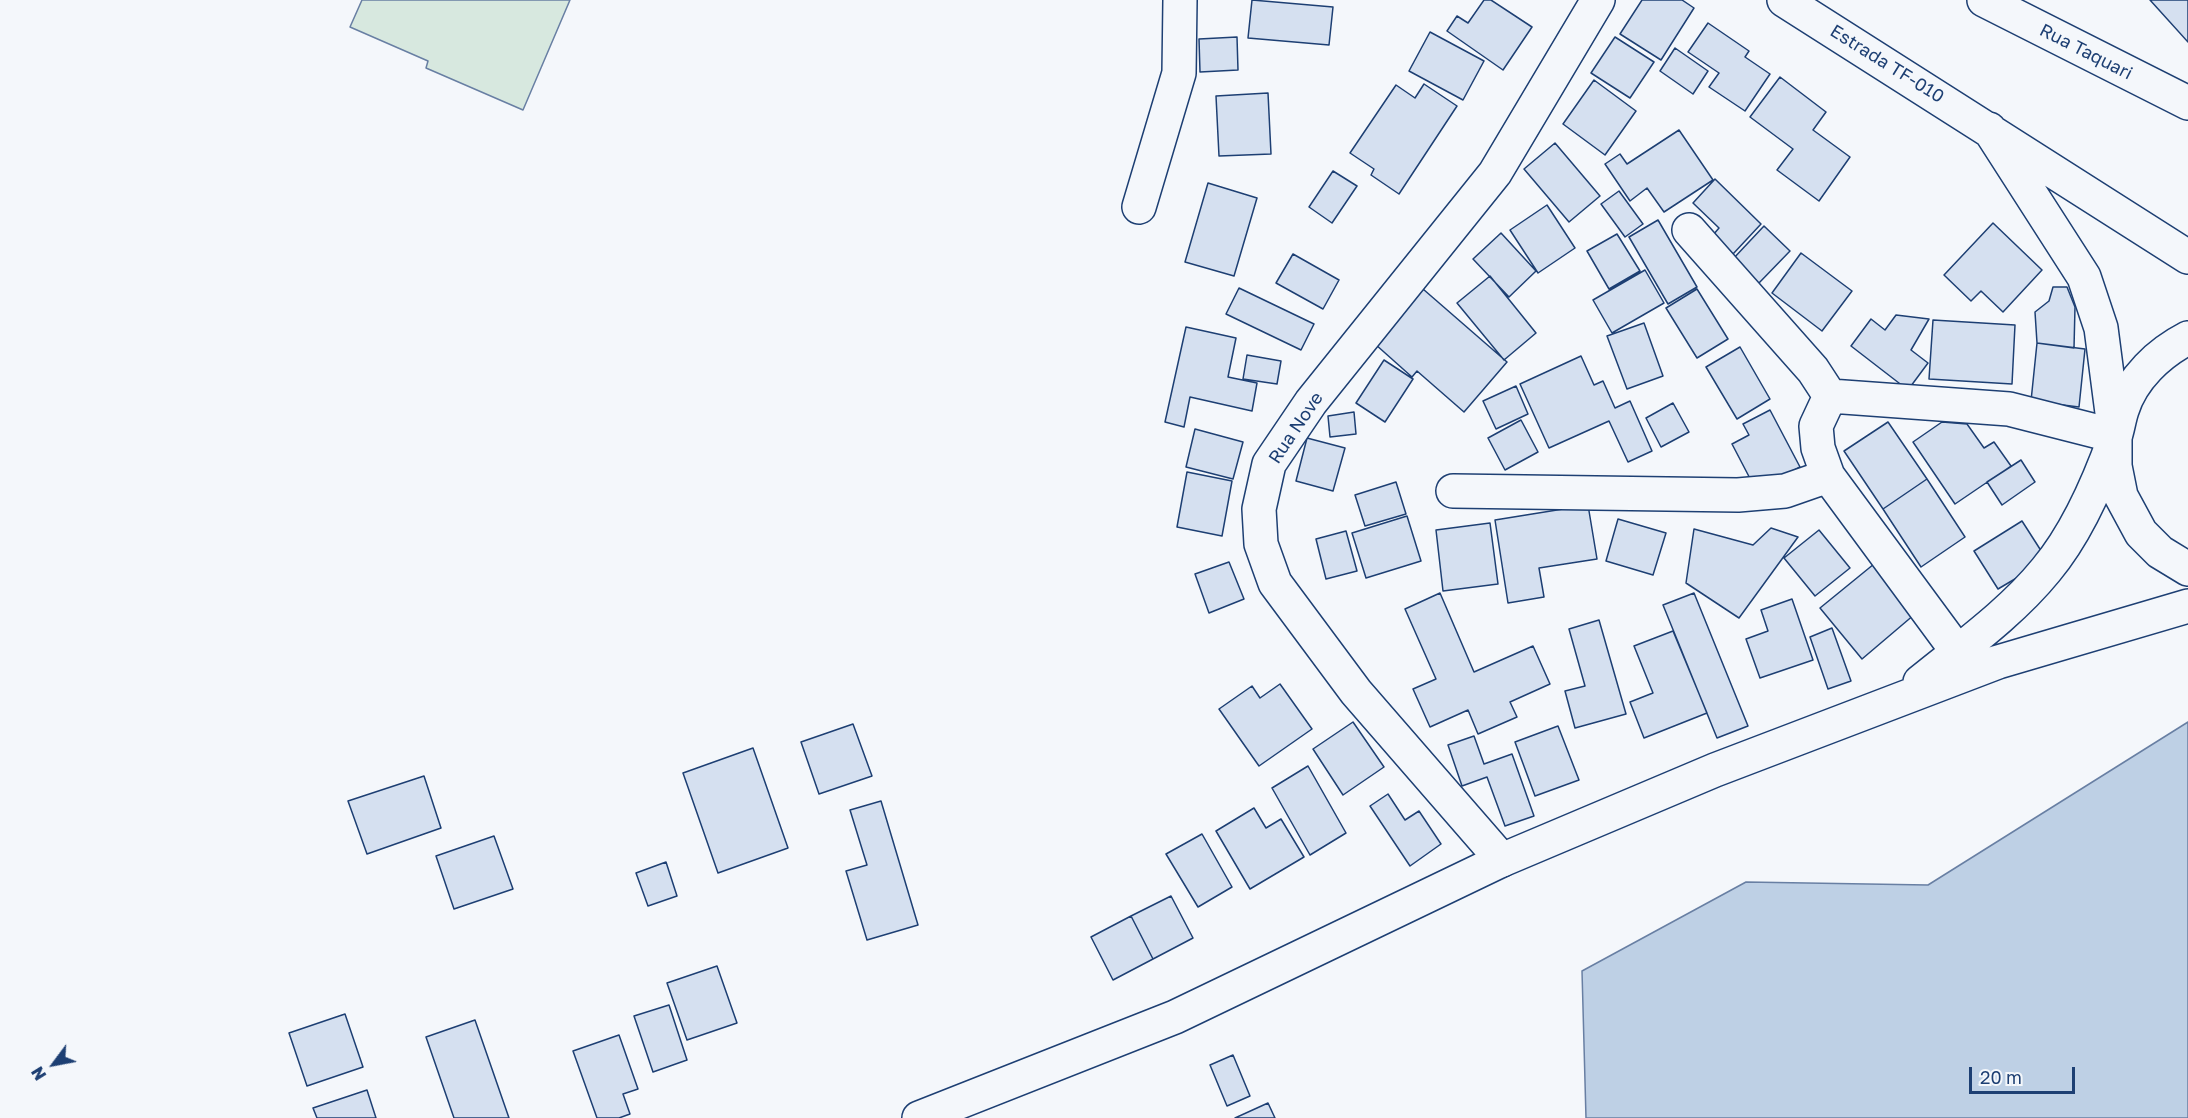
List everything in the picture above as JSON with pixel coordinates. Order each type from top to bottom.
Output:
[{"type":"main road","points":[[1139,207],[1179,73],[1180,0]]},
{"type":"main road","name":"Rua Nove","points":[[1502,860],[1356,692],[1275,583],[1262,544],[1259,509],[1269,464],[1311,402],[1495,173],[1598,0]]},
{"type":"main road","name":"Estrada TF-010","points":[[1784,0],[2188,257]]},
{"type":"main road","name":"Rua Taquari","points":[[1984,0],[2188,103]]},
{"type":"main road","points":[[1989,129],[2084,277],[2101,328],[2115,436],[2115,466],[2121,496],[2134,523],[2160,552],[2188,569]]},
{"type":"main road","points":[[1689,230],[1813,370],[1830,396]]},
{"type":"main road","points":[[1902,696],[2015,602],[2047,569],[2081,516],[2115,436],[2122,408],[2135,383],[2152,362],[2173,345],[2188,338]]},
{"type":"main road","points":[[1830,396],[2008,409],[2115,436]]},
{"type":"main road","points":[[1830,396],[1816,426],[1818,448],[1828,476],[1957,651]]},
{"type":"main road","points":[[1453,491],[1738,495],[1785,491],[1828,476]]},
{"type":"main road","points":[[919,1118],[1175,1017],[1502,860],[1715,770],[1902,696],[1998,662],[2188,606]]},
{"type":"shaded area","points":[[362,0],[570,0],[523,110],[426,68],[428,61],[350,27]]},
{"type":"water","points":[[2188,722],[2188,1118],[1586,1118],[1582,971],[1746,882],[1928,885]]},
{"type":"building","points":[[1252,0],[1333,7],[1329,45],[1248,38]]},
{"type":"building","points":[[1484,0],[1491,0],[1532,27],[1503,70],[1447,31],[1457,16],[1468,23]]},
{"type":"building","points":[[1642,0],[1682,0],[1694,8],[1661,60],[1620,34]]},
{"type":"building","points":[[2150,0],[2188,0],[2188,42]]},
{"type":"building","points":[[1708,23],[1749,51],[1745,57],[1770,74],[1745,111],[1709,87],[1719,73],[1688,52]]},
{"type":"building","points":[[1430,32],[1484,61],[1463,100],[1409,71]]},
{"type":"building","points":[[1237,37],[1238,70],[1200,72],[1199,39]]},
{"type":"building","points":[[1615,37],[1654,62],[1630,98],[1591,73]]},
{"type":"building","points":[[1675,48],[1708,71],[1693,94],[1660,71]]},
{"type":"building","points":[[1780,77],[1826,112],[1813,130],[1850,157],[1819,201],[1777,170],[1793,149],[1750,117]]},
{"type":"building","points":[[1594,80],[1636,111],[1605,155],[1563,124]]},
{"type":"building","points":[[1424,84],[1457,106],[1399,194],[1371,175],[1374,169],[1350,153],[1396,85],[1415,98]]},
{"type":"building","points":[[1268,93],[1271,154],[1219,156],[1216,96]]},
{"type":"building","points":[[1679,130],[1713,180],[1664,212],[1647,188],[1630,201],[1605,164],[1620,154],[1627,164]]},
{"type":"building","points":[[1555,143],[1600,196],[1569,222],[1524,169]]},
{"type":"building","points":[[1333,171],[1357,186],[1332,223],[1309,207]]},
{"type":"building","points":[[1715,179],[1761,224],[1733,254],[1713,235],[1719,228],[1693,203]]},
{"type":"building","points":[[1208,183],[1257,198],[1234,276],[1185,262]]},
{"type":"building","points":[[1619,191],[1643,224],[1625,237],[1601,204]]},
{"type":"building","points":[[1547,205],[1575,248],[1538,273],[1510,230]]},
{"type":"building","points":[[1658,220],[1697,287],[1668,304],[1629,237]]},
{"type":"building","points":[[1993,223],[2042,270],[2003,312],[1981,291],[1971,301],[1944,275]]},
{"type":"building","points":[[1764,226],[1790,251],[1758,284],[1732,260]]},
{"type":"building","points":[[1501,233],[1536,271],[1509,297],[1473,259]]},
{"type":"building","points":[[1617,234],[1640,271],[1609,289],[1587,251]]},
{"type":"building","points":[[1801,253],[1852,291],[1822,331],[1772,293]]},
{"type":"building","points":[[1293,254],[1339,280],[1323,309],[1276,283]]},
{"type":"building","points":[[1645,270],[1664,303],[1612,333],[1593,300]]},
{"type":"building","points":[[1490,276],[1536,333],[1504,360],[1457,303]]},
{"type":"building","points":[[2053,287],[2067,287],[2075,307],[2074,348],[2037,343],[2035,312],[2049,301]]},
{"type":"building","points":[[1239,288],[1314,324],[1301,350],[1226,314]]},
{"type":"building","points":[[1423,289],[1507,362],[1464,412],[1417,371],[1412,377],[1375,344]]},
{"type":"building","points":[[1697,289],[1728,339],[1697,358],[1666,308]]},
{"type":"building","points":[[1896,315],[1929,319],[1911,350],[1928,363],[1908,390],[1851,346],[1871,319],[1885,330]]},
{"type":"building","points":[[1933,320],[2015,325],[2012,384],[1929,379]]},
{"type":"building","points":[[1644,323],[1663,376],[1627,389],[1607,336]]},
{"type":"building","points":[[1186,327],[1236,338],[1228,377],[1257,383],[1252,411],[1190,397],[1184,427],[1165,422]]},
{"type":"building","points":[[2037,343],[2085,349],[2079,407],[2031,401]]},
{"type":"building","points":[[1740,347],[1770,399],[1737,419],[1706,367]]},
{"type":"building","points":[[1247,355],[1281,361],[1277,384],[1243,379]]},
{"type":"building","points":[[1581,356],[1594,385],[1603,381],[1615,408],[1630,401],[1652,451],[1628,462],[1609,421],[1549,448],[1520,384]]},
{"type":"building","points":[[1384,360],[1413,379],[1385,422],[1356,403]]},
{"type":"building","points":[[1516,386],[1528,414],[1496,429],[1483,401]]},
{"type":"building","points":[[1673,403],[1689,432],[1661,447],[1646,418]]},
{"type":"building","points":[[1770,410],[1800,467],[1756,490],[1732,444],[1749,435],[1743,424]]},
{"type":"building","points":[[1354,412],[1356,434],[1330,437],[1328,416]]},
{"type":"building","points":[[1521,420],[1538,452],[1505,470],[1488,438]]},
{"type":"building","points":[[1888,422],[1927,479],[1883,509],[1844,451]]},
{"type":"building","points":[[1942,422],[1967,424],[1984,448],[1994,442],[2011,466],[1955,504],[1913,442]]},
{"type":"building","points":[[1195,429],[1243,442],[1233,479],[1186,467]]},
{"type":"building","points":[[1307,438],[1345,448],[1333,491],[1296,481]]},
{"type":"building","points":[[2021,460],[2035,482],[2002,505],[1987,482]]},
{"type":"building","points":[[1187,472],[1232,481],[1222,536],[1177,527]]},
{"type":"building","points":[[1927,479],[1965,537],[1921,567],[1883,509]]},
{"type":"building","points":[[1396,482],[1406,514],[1365,526],[1355,495]]},
{"type":"building","points":[[1588,505],[1597,559],[1539,568],[1544,597],[1508,603],[1495,520]]},
{"type":"building","points":[[1407,516],[1421,561],[1366,578],[1352,533]]},
{"type":"building","points":[[1618,519],[1666,533],[1653,575],[1606,561]]},
{"type":"building","points":[[2022,521],[2047,560],[1998,589],[1974,551]]},
{"type":"building","points":[[1490,523],[1498,584],[1443,591],[1436,530]]},
{"type":"building","points":[[1771,528],[1798,537],[1739,618],[1686,583],[1694,529],[1753,545]]},
{"type":"building","points":[[1819,530],[1850,568],[1815,596],[1784,558]]},
{"type":"building","points":[[1346,531],[1357,571],[1326,579],[1316,539]]},
{"type":"building","points":[[1229,562],[1244,599],[1209,613],[1195,574]]},
{"type":"building","points":[[1874,564],[1915,614],[1862,659],[1820,608]]},
{"type":"building","points":[[1440,593],[1474,672],[1533,646],[1550,684],[1510,702],[1517,717],[1478,734],[1468,710],[1430,727],[1413,689],[1436,679],[1405,609]]},
{"type":"building","points":[[1694,593],[1748,726],[1717,738],[1663,605]]},
{"type":"building","points":[[1792,599],[1813,660],[1760,678],[1746,639],[1768,631],[1761,610]]},
{"type":"building","points":[[1599,620],[1626,714],[1575,728],[1565,691],[1585,686],[1569,629]]},
{"type":"building","points":[[1832,628],[1851,681],[1828,689],[1810,637]]},
{"type":"building","points":[[1673,631],[1707,713],[1644,738],[1630,702],[1653,693],[1634,646]]},
{"type":"building","points":[[1280,684],[1312,729],[1259,766],[1219,709],[1252,686],[1260,698]]},
{"type":"building","points":[[1353,722],[1384,767],[1343,795],[1313,749]]},
{"type":"building","points":[[853,724],[872,776],[819,794],[801,742]]},
{"type":"building","points":[[1558,726],[1579,780],[1535,796],[1515,742]]},
{"type":"building","points":[[1474,736],[1484,764],[1512,754],[1534,816],[1505,826],[1487,777],[1462,786],[1448,745]]},
{"type":"building","points":[[753,748],[788,848],[718,873],[683,773]]},
{"type":"building","points":[[1308,766],[1346,833],[1310,855],[1272,788]]},
{"type":"building","points":[[424,776],[441,828],[367,854],[348,801]]},
{"type":"building","points":[[1388,794],[1405,820],[1419,811],[1441,844],[1410,866],[1370,806]]},
{"type":"building","points":[[881,801],[918,925],[867,940],[846,871],[867,865],[850,810]]},
{"type":"building","points":[[1254,808],[1266,828],[1281,819],[1304,857],[1250,889],[1216,831]]},
{"type":"building","points":[[1202,834],[1232,887],[1198,907],[1166,854]]},
{"type":"building","points":[[494,836],[513,889],[454,909],[436,856]]},
{"type":"building","points":[[666,862],[677,896],[648,906],[636,873]]},
{"type":"building","points":[[1171,896],[1193,938],[1153,959],[1131,916]]},
{"type":"building","points":[[1131,916],[1153,959],[1113,980],[1091,937]]},
{"type":"building","points":[[717,966],[737,1023],[687,1040],[667,983]]},
{"type":"building","points":[[669,1005],[687,1060],[653,1072],[634,1016]]},
{"type":"building","points":[[345,1014],[363,1067],[307,1086],[289,1033]]},
{"type":"building","points":[[475,1020],[509,1118],[454,1118],[426,1037]]},
{"type":"building","points":[[619,1035],[638,1089],[623,1094],[630,1114],[619,1118],[597,1118],[573,1051]]},
{"type":"building","points":[[1233,1055],[1250,1096],[1227,1106],[1210,1065]]},
{"type":"building","points":[[367,1090],[376,1118],[317,1118],[313,1108]]},
{"type":"building","points":[[1268,1103],[1275,1118],[1235,1118]]}]
